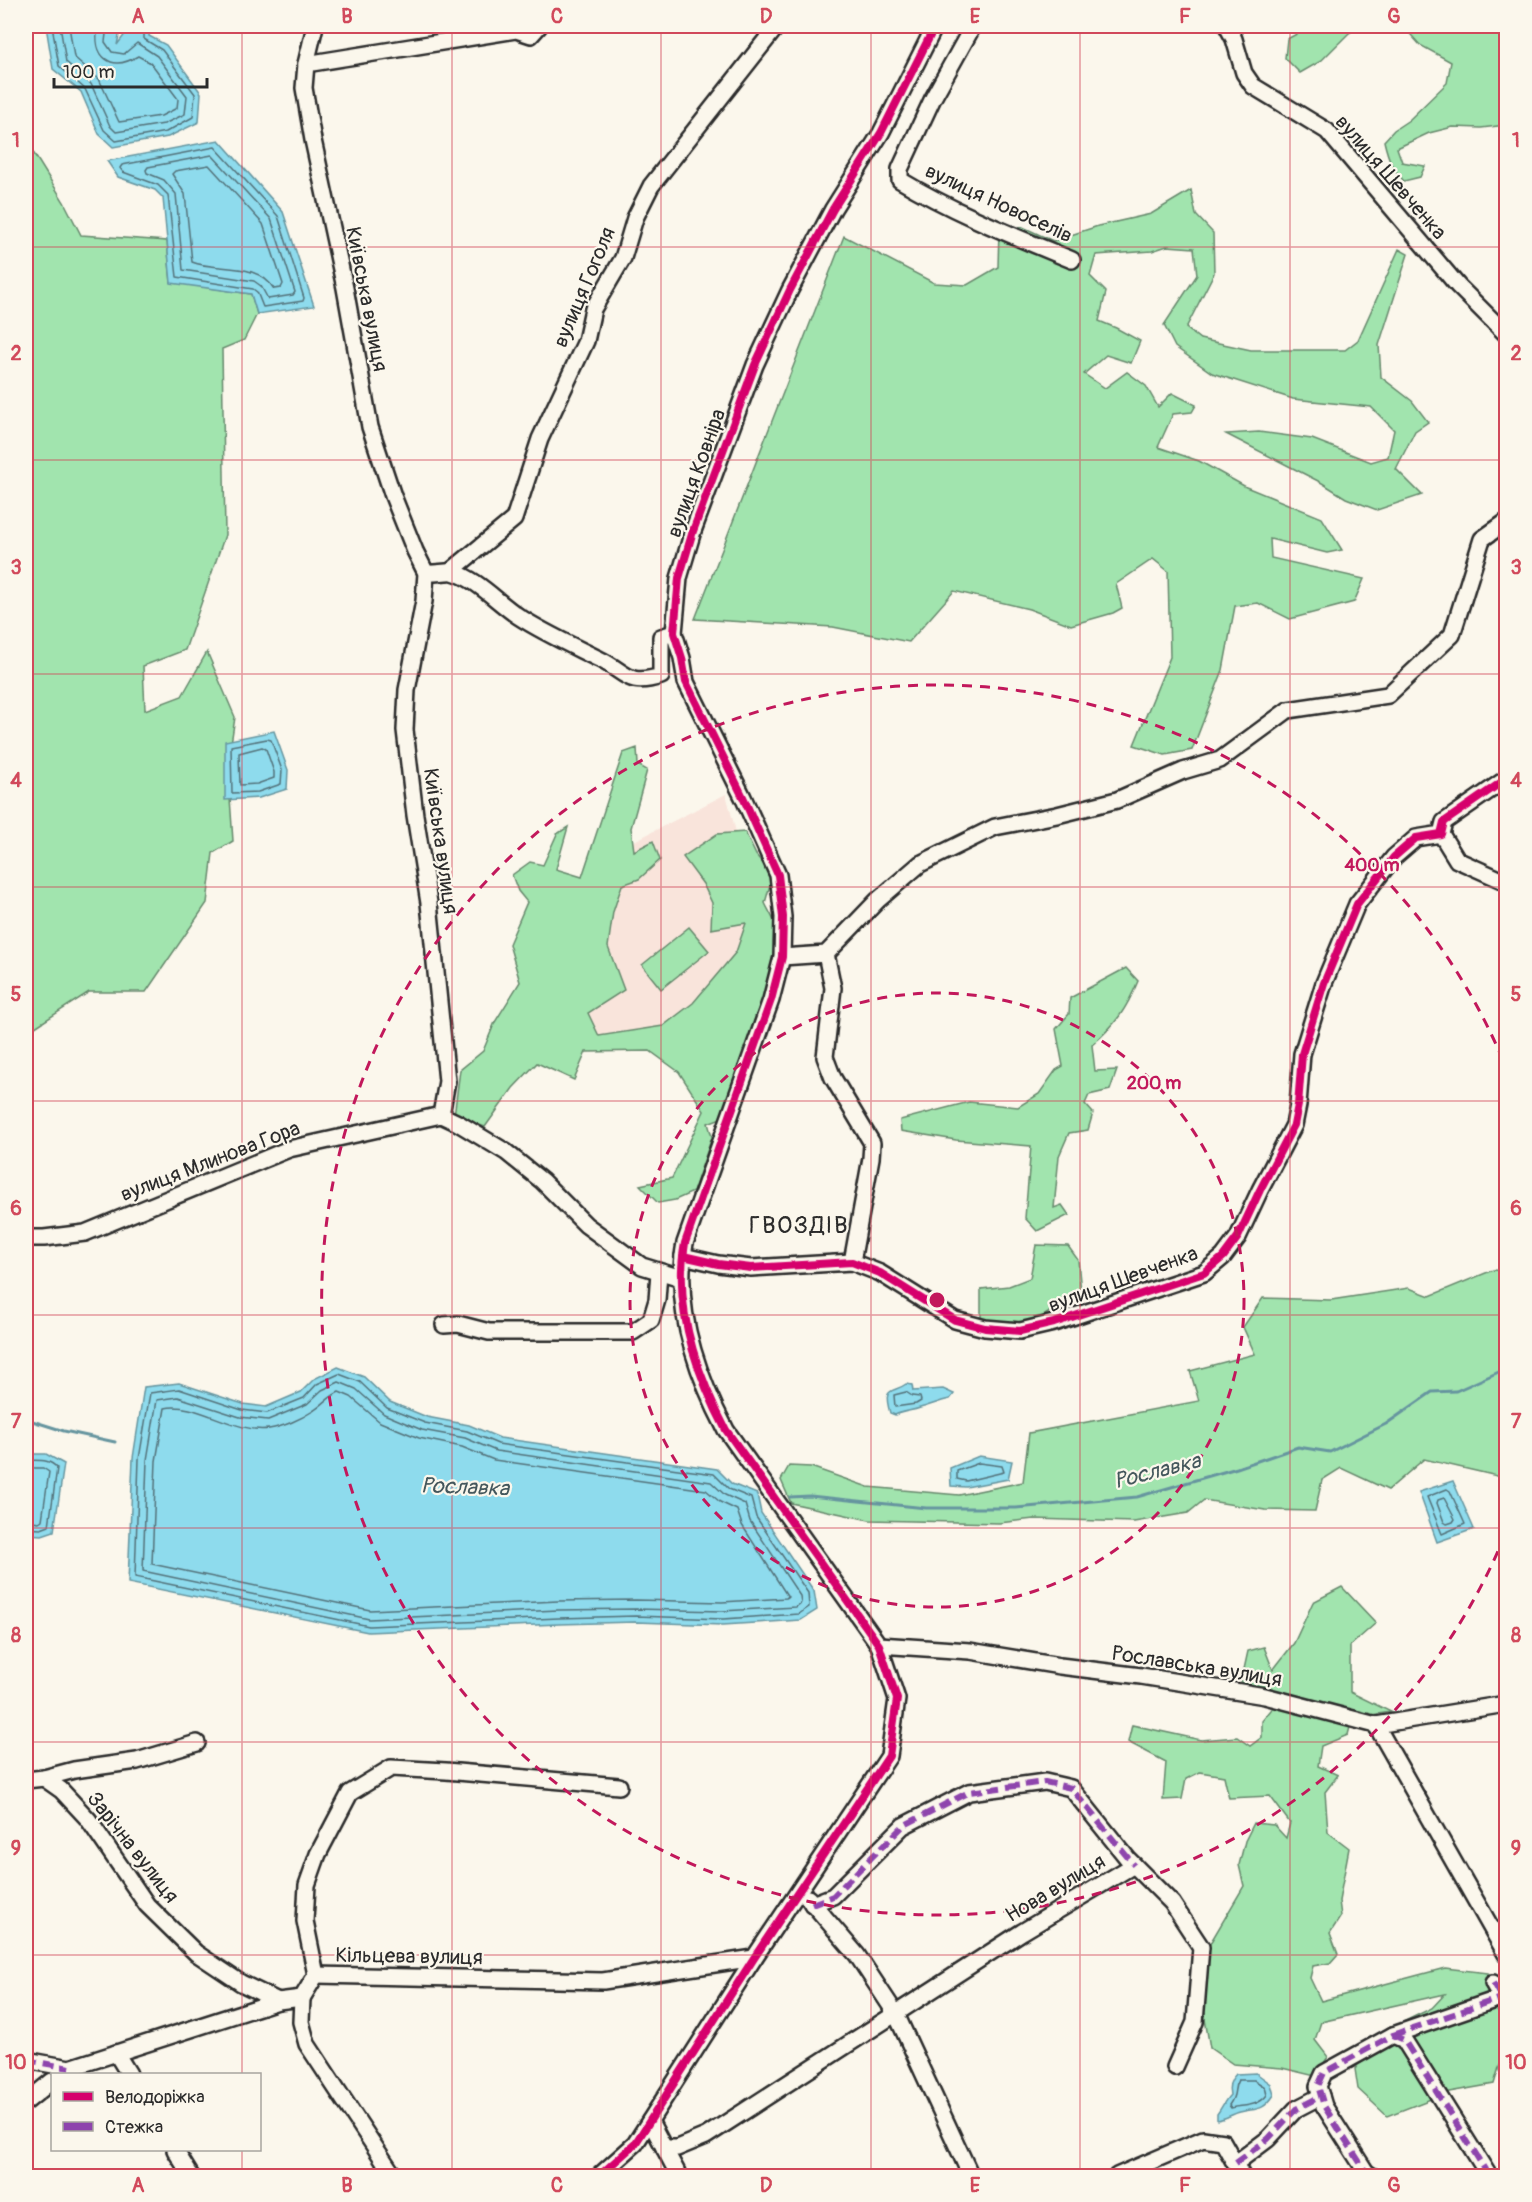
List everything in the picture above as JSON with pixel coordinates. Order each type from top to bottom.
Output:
[{"type":"street","name":"Київська вулиця","points":[[315,26],[306,64],[304,88],[345,288],[370,428],[414,551],[426,573],[424,602],[407,690],[405,730],[429,903],[447,1081],[441,1115]]},
{"type":"street","points":[[306,64],[516,30],[531,35],[539,26]]},
{"type":"street","name":"вулиця Гоголя","points":[[451,571],[514,519],[540,439],[586,341],[593,309],[623,258],[634,218],[651,186],[777,26]]},
{"type":"street","name":"вулиця Ковніра","points":[[599,2176],[635,2144],[754,1958],[889,1756],[897,1699],[879,1645],[726,1430],[715,1408],[688,1334],[682,1305],[681,1278],[686,1243],[771,1000],[782,957],[783,917],[778,875],[743,797],[686,682],[682,658],[674,633],[679,578],[690,540],[755,364],[795,280],[833,209],[881,133],[935,26]]},
{"type":"street","name":"вулиця Новоселів","points":[[973,26],[933,98],[900,169],[900,180],[930,198],[976,220],[1072,260]]},
{"type":"street","name":"вулиця Шевченка","points":[[1227,26],[1234,39],[1244,74],[1253,86],[1327,131],[1458,286],[1506,334]]},
{"type":"street","points":[[782,957],[826,954],[878,900],[920,864],[995,827],[1117,800],[1183,771],[1220,760],[1288,710],[1388,695],[1452,635],[1482,539],[1506,522]]},
{"type":"street","points":[[426,573],[438,574],[451,571],[491,594],[538,630],[566,645],[601,659],[630,679],[644,681],[661,676],[661,637],[674,633]]},
{"type":"street","points":[[1506,779],[1444,822],[1441,834],[1457,860],[1506,882]]},
{"type":"street","name":"вулиця Шевченка","points":[[683,1256],[751,1268],[852,1262],[880,1273],[955,1320],[985,1328],[1020,1331],[1054,1323],[1204,1273],[1222,1257],[1238,1237],[1294,1125],[1302,1054],[1324,983],[1358,904],[1394,857],[1416,838],[1441,834]]},
{"type":"street","points":[[1483,871],[1506,870]]},
{"type":"street","points":[[826,954],[833,988],[825,1056],[833,1078],[872,1143],[852,1262]]},
{"type":"street","points":[[441,1115],[506,1152],[542,1181],[586,1225],[642,1266],[681,1278]]},
{"type":"street","name":"вулиця Млинова Гора","points":[[26,1238],[85,1233],[289,1149],[441,1115]]},
{"type":"street","points":[[444,1325],[458,1324],[489,1332],[633,1332],[651,1320],[657,1300],[659,1272]]},
{"type":"street","name":"Рославська вулиця","points":[[879,1645],[970,1651],[1186,1683],[1265,1696],[1376,1725],[1506,1704]]},
{"type":"street","points":[[1376,1725],[1506,1954]]},
{"type":"street","name":"Зарічна вулиця","points":[[26,1780],[137,1761],[197,1743]]},
{"type":"street","name":"Кільцева вулиця","points":[[618,1786],[391,1768],[350,1793],[318,1854],[307,1885],[305,1921],[316,1975],[603,1981],[754,1958]]},
{"type":"street","name":"Зарічна вулиця","points":[[44,1778],[61,1790],[88,1819],[147,1905],[196,1953],[241,1983],[278,2001]]},
{"type":"street","points":[[812,1904],[834,1896],[903,1826],[969,1792],[1046,1782],[1071,1788],[1134,1865]]},
{"type":"street","name":"Нова вулиця","points":[[664,2148],[677,2148],[706,2136],[1022,1932],[1134,1865],[1172,1903],[1201,1947],[1195,2022],[1175,2067]]},
{"type":"street","points":[[801,1889],[857,1955],[896,2014],[971,2176]]},
{"type":"street","points":[[316,1975],[302,1998],[301,2022],[307,2044],[394,2176]]},
{"type":"street","points":[[1372,2176],[1366,2172],[1324,2106],[1318,2086],[1324,2073],[1393,2035],[1505,2000],[1493,1983]]},
{"type":"street","points":[[26,2060],[66,2071],[278,2001],[302,1998]]},
{"type":"street","points":[[1393,2035],[1404,2040],[1489,2176]]},
{"type":"street","points":[[116,2053],[128,2073]]},
{"type":"street","points":[[26,2102],[51,2082]]},
{"type":"street","points":[[1117,2176],[1203,2139],[1223,2142],[1239,2170],[1296,2109],[1321,2096]]},
{"type":"street","points":[[650,2121],[679,2176]]},
{"type":"street","points":[[176,2151],[191,2176]]},
{"type":"shaded area","points":[[726,794],[767,950],[649,1045],[558,1046],[611,853]]},
{"type":"green space","points":[[1312,26],[1360,26],[1349,33],[1321,61],[1300,73],[1285,58],[1287,39]]},
{"type":"green space","points":[[1403,26],[1506,26],[1506,125],[1481,128],[1453,127],[1429,133],[1397,148],[1402,162],[1425,166],[1420,177],[1404,181],[1391,163],[1384,141],[1447,83],[1451,62],[1420,45]]},
{"type":"green space","points":[[26,141],[64,202],[81,235],[167,241],[171,282],[251,294],[257,314],[244,340],[222,349],[225,535],[185,650],[143,666],[145,710],[182,696],[207,652],[235,717],[229,757],[233,841],[213,853],[207,903],[146,992],[89,992],[26,1033]]},
{"type":"green space","points":[[1191,190],[1196,215],[1213,233],[1214,273],[1186,328],[1200,339],[1251,350],[1345,350],[1358,340],[1399,249],[1408,254],[1379,345],[1381,377],[1412,401],[1428,422],[1415,431],[1396,469],[1422,495],[1377,510],[1346,498],[1322,483],[1226,434],[1259,432],[1312,439],[1371,462],[1388,457],[1394,430],[1371,407],[1293,399],[1212,373],[1175,347],[1164,325],[1197,275],[1194,248],[1167,246],[1152,251],[1096,255],[1090,276],[1106,292],[1099,321],[1140,341],[1131,363],[1106,355],[1084,374],[1105,388],[1127,372],[1146,386],[1158,407],[1172,393],[1196,405],[1192,412],[1173,414],[1158,447],[1199,461],[1246,487],[1322,518],[1342,550],[1327,553],[1270,539],[1271,558],[1364,579],[1354,602],[1290,619],[1258,603],[1235,606],[1223,670],[1192,750],[1165,755],[1134,745],[1170,657],[1168,571],[1153,559],[1116,584],[1122,608],[1113,613],[1071,625],[1029,609],[954,591],[909,642],[833,627],[695,619],[844,236],[934,283],[967,285],[998,267],[999,229],[1023,227],[1053,241],[1098,226],[1151,214]]},
{"type":"green space","points":[[637,748],[638,765],[647,770],[631,828],[634,851],[653,841],[660,860],[639,879],[622,885],[613,912],[608,947],[624,990],[588,1013],[599,1036],[663,1026],[693,1003],[736,952],[746,923],[711,929],[712,903],[703,884],[683,857],[717,834],[745,832],[756,855],[770,872],[770,885],[765,903],[775,924],[777,943],[775,966],[760,1021],[721,1118],[708,1123],[712,1137],[693,1192],[675,1200],[658,1203],[640,1185],[672,1178],[704,1111],[679,1072],[650,1051],[586,1052],[574,1080],[537,1063],[513,1088],[485,1127],[454,1116],[460,1070],[483,1051],[495,1022],[520,982],[509,944],[527,902],[518,891],[512,875],[530,862],[543,865],[557,834],[568,827],[556,869],[582,877],[623,753]]},
{"type":"green space","points":[[689,927],[709,951],[661,989],[642,965]]},
{"type":"green space","points":[[1126,968],[1138,981],[1134,991],[1120,1016],[1092,1045],[1095,1071],[1117,1070],[1110,1090],[1089,1095],[1085,1104],[1093,1113],[1088,1130],[1069,1133],[1059,1156],[1054,1208],[1062,1205],[1069,1215],[1037,1231],[1025,1218],[1031,1146],[956,1140],[901,1131],[900,1120],[969,1102],[1018,1107],[1039,1094],[1056,1070],[1063,1066],[1056,1029],[1069,1014],[1070,998]]},
{"type":"green space","points":[[1036,1245],[1068,1246],[1078,1260],[1081,1292],[1034,1322],[981,1322],[981,1289],[1009,1286],[1030,1278]]},
{"type":"green space","points":[[1493,1270],[1506,1271],[1506,1478],[1424,1459],[1388,1490],[1341,1468],[1322,1480],[1315,1511],[1265,1510],[1204,1500],[1188,1513],[1134,1522],[1034,1519],[999,1523],[869,1520],[791,1503],[781,1480],[789,1466],[811,1467],[868,1487],[959,1495],[1023,1482],[1029,1433],[1199,1401],[1190,1371],[1255,1354],[1243,1327],[1263,1298],[1331,1300],[1409,1288],[1430,1296]]},
{"type":"green space","points":[[1342,1587],[1376,1623],[1350,1646],[1350,1692],[1391,1712],[1371,1715],[1241,1683],[1248,1651],[1264,1647],[1273,1670],[1294,1643],[1313,1602]]},
{"type":"green space","points":[[1275,1705],[1350,1727],[1348,1735],[1321,1746],[1318,1766],[1338,1775],[1325,1792],[1328,1832],[1349,1848],[1339,1901],[1341,1916],[1330,1933],[1338,1954],[1330,1963],[1313,1966],[1310,1978],[1321,2001],[1445,1968],[1488,1973],[1506,1986],[1506,2060],[1500,2064],[1494,2084],[1449,2092],[1387,2116],[1358,2089],[1355,2069],[1378,2034],[1432,2008],[1445,1994],[1321,2022],[1315,2040],[1328,2057],[1315,2076],[1282,2068],[1233,2064],[1210,2048],[1196,1967],[1244,1886],[1239,1865],[1245,1841],[1254,1823],[1274,1825],[1286,1838],[1290,1823],[1270,1796],[1229,1798],[1224,1776],[1200,1772],[1186,1779],[1182,1799],[1163,1800],[1166,1762],[1128,1742],[1132,1725],[1201,1740],[1237,1737],[1250,1746],[1262,1737],[1262,1721]]},
{"type":"water","points":[[46,26],[121,26],[117,45],[131,26],[150,26],[149,36],[166,45],[201,93],[199,122],[168,137],[113,147],[99,134],[81,92],[53,69]]},
{"type":"water","points":[[219,140],[283,212],[314,306],[257,314],[251,294],[171,283],[163,198],[155,190],[118,177],[107,161]]},
{"type":"water","points":[[274,731],[288,770],[287,789],[259,798],[225,800],[225,741]]},
{"type":"water","points":[[338,1367],[364,1377],[390,1402],[427,1417],[469,1425],[500,1438],[717,1469],[732,1484],[757,1494],[761,1513],[814,1591],[817,1610],[801,1620],[723,1625],[636,1622],[368,1632],[128,1583],[133,1458],[144,1387],[179,1383],[243,1404],[266,1407],[301,1392],[314,1379]]},
{"type":"water","points":[[906,1384],[912,1385],[913,1391],[943,1389],[954,1394],[950,1399],[917,1409],[895,1415],[890,1413],[888,1394]]},
{"type":"water","points":[[26,1454],[46,1454],[64,1464],[54,1531],[42,1535],[26,1534]]},
{"type":"water","points":[[979,1456],[1012,1461],[1008,1479],[966,1487],[951,1486],[950,1468]]},
{"type":"water","points":[[1453,1481],[1474,1529],[1437,1542],[1419,1492]]},
{"type":"water","points":[[1256,2073],[1271,2084],[1274,2095],[1270,2100],[1259,2108],[1217,2120],[1217,2114],[1230,2095],[1230,2084],[1234,2076]]},
{"type":"waterway","name":"Рославка","points":[[790,1497],[810,1496],[926,1508],[1016,1508],[1137,1497],[1237,1468],[1298,1447],[1330,1452],[1386,1424],[1432,1392],[1456,1391],[1501,1371],[1506,1366]]},
{"type":"waterway","name":"Рославка","points":[[26,1419],[64,1431],[115,1442]]},
{"type":"marked path","points":[[812,1904],[833,1896],[903,1826],[969,1792],[1045,1782],[1071,1788],[1134,1865]]},
{"type":"marked path","points":[[1493,1983],[1506,2006]]},
{"type":"marked path","points":[[1393,2035],[1506,1996]]},
{"type":"marked path","points":[[1372,2176],[1366,2172],[1324,2106],[1318,2086],[1324,2073],[1393,2035],[1404,2040],[1489,2176]]},
{"type":"marked path","points":[[26,2060],[70,2068]]},
{"type":"marked path","points":[[1236,2163],[1268,2139],[1296,2109],[1321,2096]]},
{"type":"cycle path","points":[[599,2176],[635,2144],[754,1958],[889,1756],[897,1699],[879,1645],[726,1430],[705,1386],[685,1315],[682,1291],[685,1243],[771,1000],[782,957],[783,917],[778,875],[743,797],[686,682],[682,658],[674,633],[679,578],[693,531],[755,365],[790,290],[833,209],[881,133],[935,26]]},
{"type":"cycle path","points":[[683,1256],[751,1268],[852,1262],[880,1273],[955,1320],[985,1328],[1020,1331],[1054,1323],[1204,1273],[1223,1257],[1238,1237],[1294,1125],[1302,1054],[1324,983],[1357,904],[1394,857],[1416,838],[1441,834],[1444,822],[1506,779]]},
{"type":"district","name":"ГВОЗДІВ","points":[[799,1225]]}]
